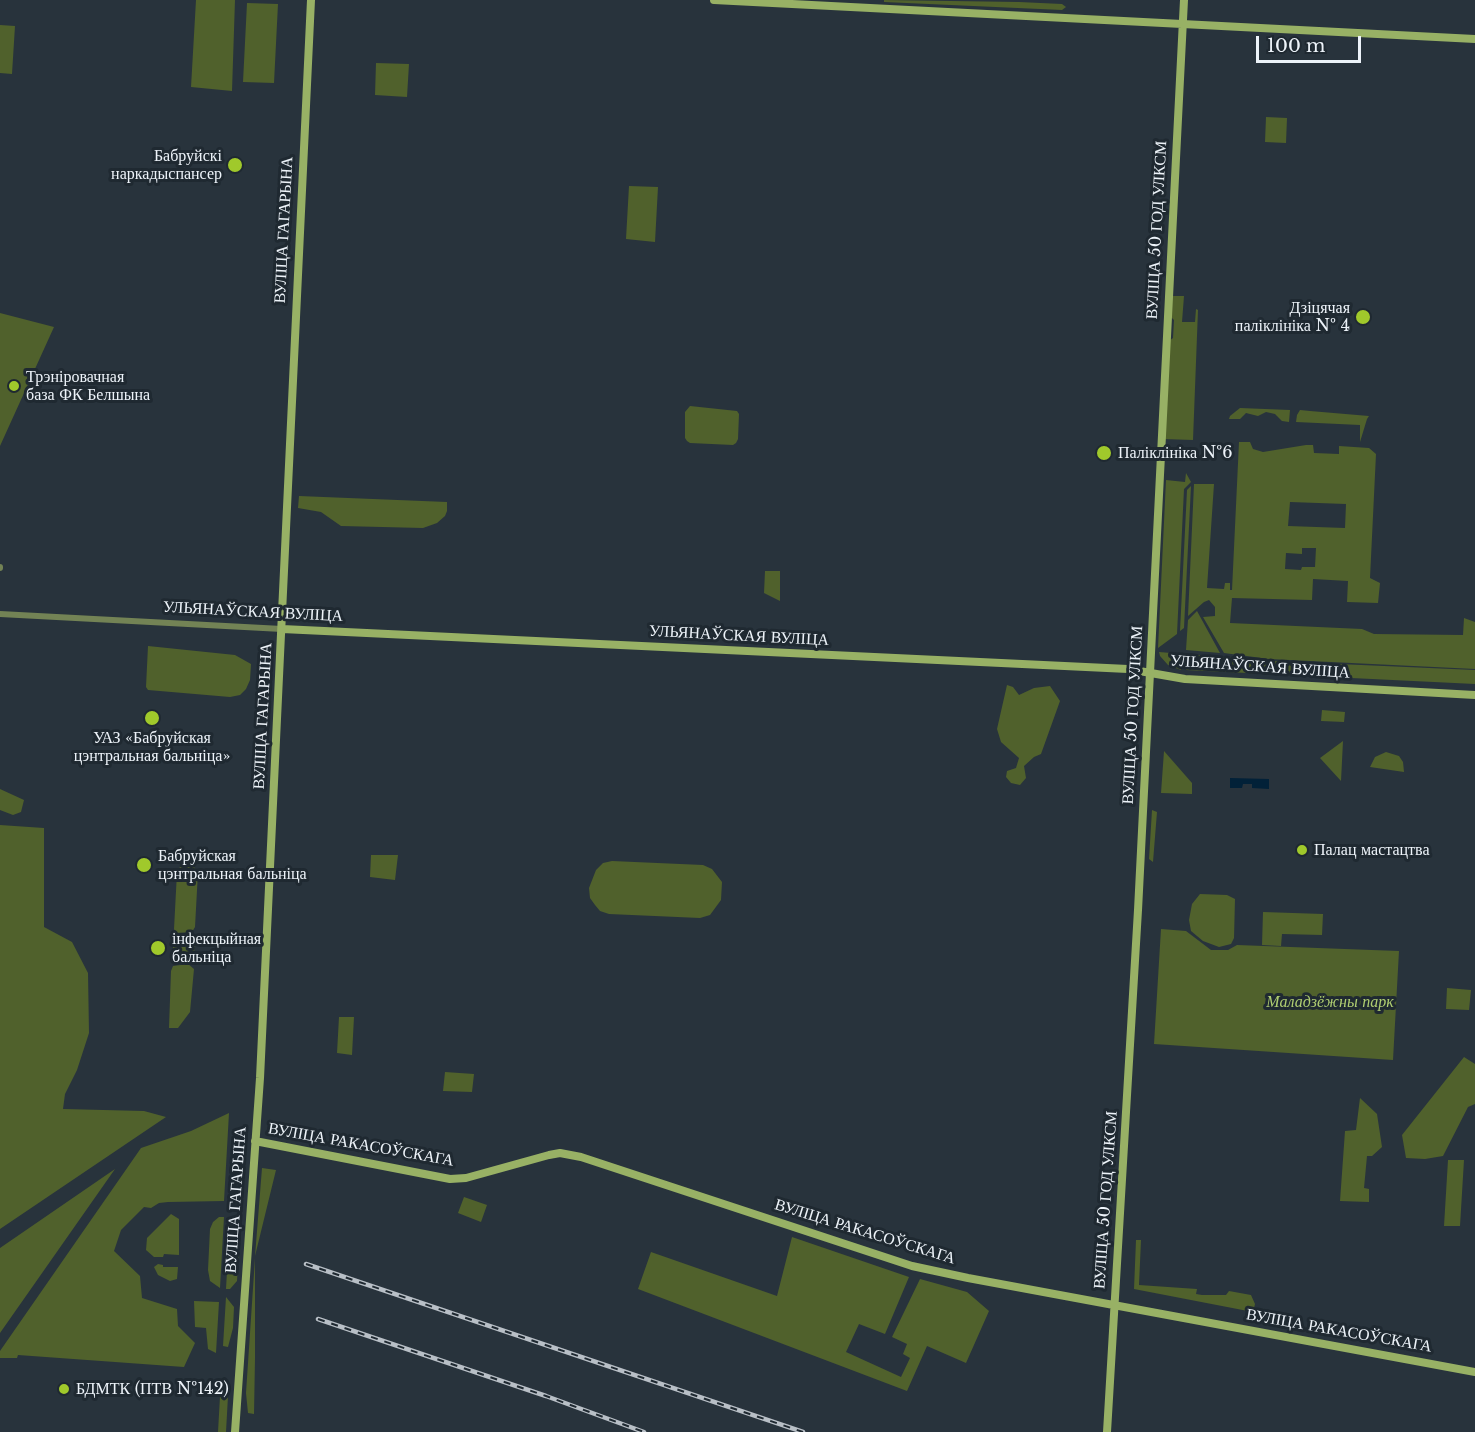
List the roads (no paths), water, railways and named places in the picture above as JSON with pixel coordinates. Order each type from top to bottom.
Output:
[{"type":"main road","name":"ВУЛІЦА ГАГАРЫНА","points":[[235,1432],[260,1078],[311,0]]},
{"type":"main road","points":[[714,0],[1475,39]]},
{"type":"main road","name":"ВУЛІЦА 50 ГОД УЛКСМ","points":[[1107,1432],[1125,1154],[1184,0]]},
{"type":"main road","name":"УЛЬЯНАЎСКАЯ ВУЛІЦА","points":[[282,628],[1128,669],[1185,679],[1475,695]]},
{"type":"main road","name":"ВУЛІЦА РАКАСОЎСКАГА","points":[[255,1141],[450,1179],[466,1178],[560,1153],[581,1157],[912,1266],[1475,1372]]},
{"type":"street","name":"УЛЬЯНАЎСКАЯ ВУЛІЦА","points":[[0,614],[282,628]]},
{"type":"water","points":[[1230,778],[1269,779],[1269,789],[1252,788],[1252,784],[1243,784],[1242,788],[1230,788]]},
{"type":"railway","points":[[306,1264],[803,1432]]},
{"type":"railway","points":[[318,1319],[546,1396],[644,1432]]},
{"type":"place","name":"Бабруйскі наркадыспансер","points":[[235,165]]},
{"type":"place","name":"Дзіцячая паліклініка № 4","points":[[1363,317]]},
{"type":"place","name":"Трэніровачная база ФК Белшына","points":[[14,386]]},
{"type":"place","name":"Паліклініка №6","points":[[1104,453]]},
{"type":"place","name":"УАЗ «Бабруйская цэнтральная бальніца»","points":[[152,718]]},
{"type":"place","name":"Палац мастацтва","points":[[1302,850]]},
{"type":"place","name":"Бабруйская цэнтральная бальніца","points":[[144,865]]},
{"type":"place","name":"інфекцыйная бальніца","points":[[158,948]]},
{"type":"place","name":"БДМТК (ПТВ №142)","points":[[64,1389]]},
{"type":"park label","name":"Маладзёжны парк","points":[[1330,1002]]}]
